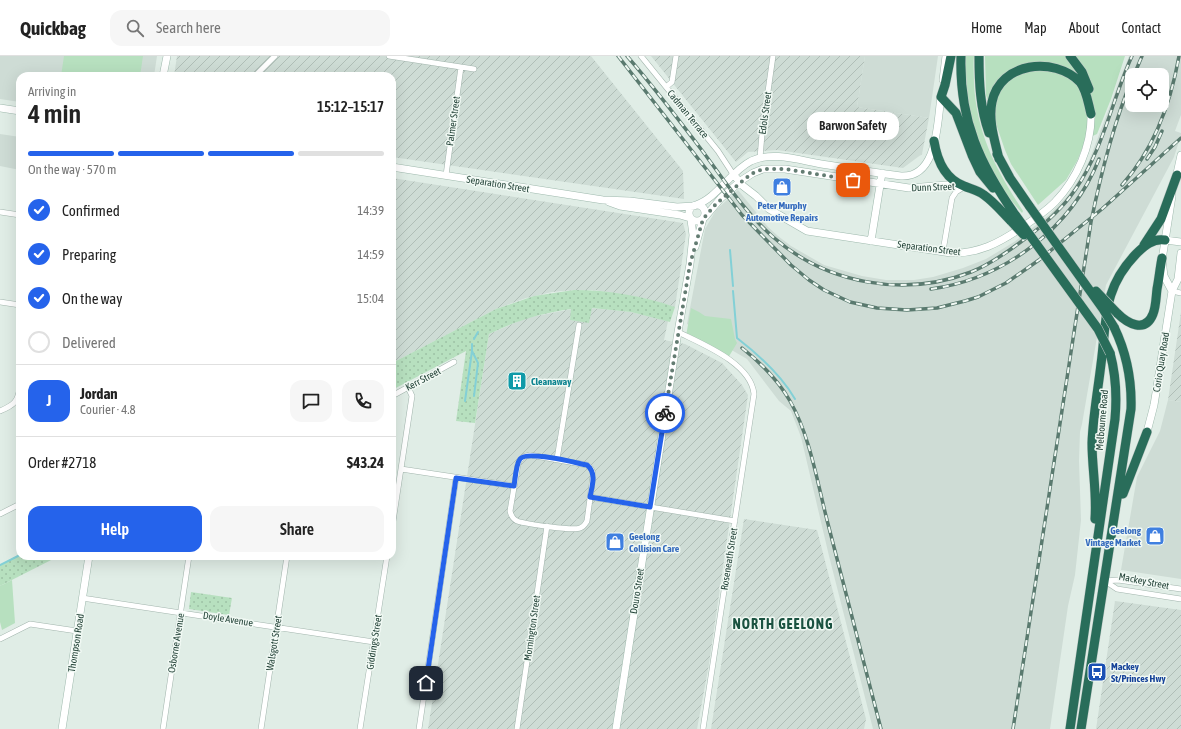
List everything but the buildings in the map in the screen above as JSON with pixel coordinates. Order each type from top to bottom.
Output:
[{"type":"highway","points":[[951,56],[946,85],[941,97],[958,117],[980,172],[1008,203]]},
{"type":"highway","points":[[961,56],[962,85],[968,123],[977,150],[1008,203],[1014,219]]},
{"type":"highway","points":[[979,56],[981,103],[988,130],[999,160],[1030,207],[1103,308],[1114,327],[1126,356],[1131,383],[1132,396],[1129,423],[1081,729]]},
{"type":"highway","points":[[1070,56],[1082,72],[1088,87],[1092,101],[1091,114]]},
{"type":"highway","points":[[999,160],[992,124],[992,102],[1001,82],[1016,69],[1031,64],[1045,64],[1054,65],[1068,71],[1080,82],[1084,89],[1091,114]]},
{"type":"highway","points":[[934,141],[944,170],[954,180],[984,195],[1014,219]]},
{"type":"highway","points":[[1095,554],[1096,509],[1093,428],[1106,310],[1115,284],[1124,268],[1141,250],[1161,219],[1176,175]]},
{"type":"highway","name":"Melbourne Road","points":[[1014,219],[1051,263],[1098,329],[1110,353],[1115,377],[1117,402],[1112,448],[1070,729]]},
{"type":"highway","points":[[1141,250],[1154,241],[1165,240]]},
{"type":"highway","points":[[1073,267],[1117,314],[1128,323],[1134,325],[1143,324],[1151,318],[1154,309],[1162,258]]},
{"type":"highway","points":[[1116,512],[1147,432]]},
{"type":"highway","name":"Mackey Street","points":[[1092,579],[1105,581]]},
{"type":"main road","points":[[164,72],[166,56]]},
{"type":"main road","name":"Dunn Street","points":[[733,174],[746,164],[760,158],[783,158],[906,176],[918,172],[928,160],[934,141],[941,97]]},
{"type":"main road","points":[[0,108],[16,110]]},
{"type":"main road","name":"Separation Street","points":[[740,182],[769,209],[807,231],[958,253],[974,252],[1009,236],[1048,209],[1062,193],[1076,172],[1081,161],[1089,139],[1091,114]]},
{"type":"main road","points":[[1172,291],[1164,276],[1162,258],[1176,175],[1181,155]]},
{"type":"main road","name":"Edols Street","points":[[760,158],[763,169]]},
{"type":"main road","name":"Separation Street","points":[[396,168],[603,200],[630,201],[677,208],[695,205],[710,197],[733,174]]},
{"type":"main road","name":"Dunn Street","points":[[740,182],[753,173],[763,169],[785,169],[915,188],[947,185],[964,186]]},
{"type":"main road","points":[[871,241],[882,173]]},
{"type":"main road","points":[[704,218],[705,210],[702,206],[695,205],[689,212],[691,219],[699,222],[704,218],[721,198],[740,182],[733,174]]},
{"type":"main road","name":"Separation Street","points":[[603,200],[620,206],[680,215],[691,219]]},
{"type":"main road","name":"Douro Street","points":[[690,264],[704,218]]},
{"type":"main road","name":"Douro Street","points":[[616,729],[650,507],[690,264],[693,235],[691,219]]},
{"type":"main road","points":[[1165,240],[1181,242]]},
{"type":"main road","name":"Corio Quay Road","points":[[1147,432],[1155,397],[1172,291],[1178,279],[1181,254]]},
{"type":"main road","name":"Thompson Road","points":[[62,729],[88,560]]},
{"type":"street","points":[[259,72],[275,56]]},
{"type":"street","points":[[389,56],[474,69]]},
{"type":"street","name":"Cadman Terrace","points":[[641,56],[718,151],[728,164],[733,174]]},
{"type":"street","points":[[666,87],[672,82],[676,56]]},
{"type":"street","name":"Edols Street","points":[[760,158],[773,56]]},
{"type":"street","points":[[941,97],[945,56]]},
{"type":"street","name":"Palmer Street","points":[[446,175],[461,67]]},
{"type":"street","points":[[943,251],[951,202],[954,194],[964,186]]},
{"type":"street","points":[[0,212],[16,214]]},
{"type":"street","points":[[1172,291],[1181,293]]},
{"type":"street","points":[[0,302],[16,304]]},
{"type":"street","points":[[557,459],[578,324]]},
{"type":"street","name":"Roseneath Street","points":[[678,332],[723,354],[747,377],[753,389],[754,400],[703,729]]},
{"type":"street","name":"Kerr Street","points":[[396,394],[454,362]]},
{"type":"street","points":[[396,502],[412,396],[408,387]]},
{"type":"street","points":[[0,411],[16,401]]},
{"type":"street","points":[[530,455],[557,459],[587,465],[593,472],[584,526],[579,529],[574,529],[516,520],[512,517],[510,511],[520,459],[524,456],[530,455]]},
{"type":"street","points":[[401,469],[514,486]]},
{"type":"street","points":[[419,729],[456,478]]},
{"type":"street","points":[[590,497],[735,521]]},
{"type":"street","points":[[0,514],[16,506]]},
{"type":"street","name":"Mornington Street","points":[[518,729],[547,526]]},
{"type":"street","name":"Osborne Avenue","points":[[163,729],[188,560]]},
{"type":"street","name":"Walsgott Street","points":[[261,729],[286,560]]},
{"type":"street","name":"Giddings Street","points":[[360,729],[386,560]]},
{"type":"street","name":"Mackey Street","points":[[1105,581],[1118,580],[1181,589]]},
{"type":"street","name":"Mackey Street","points":[[1105,581],[1117,589],[1181,599]]},
{"type":"street","points":[[1167,596],[1168,587]]},
{"type":"street","name":"Doyle Avenue","points":[[82,598],[374,642]]},
{"type":"street","points":[[0,639],[30,624],[77,631]]},
{"type":"shaded area","points":[[0,56],[157,56],[155,72],[16,72],[16,101],[0,99]]},
{"type":"shaded area","points":[[177,56],[591,56],[683,171],[684,199],[396,158],[396,72],[175,72]]},
{"type":"shaded area","points":[[651,56],[865,56],[857,107],[929,118],[922,154],[903,168],[777,150],[748,152],[736,162]]},
{"type":"shaded area","points":[[865,56],[938,56],[929,118],[857,107]]},
{"type":"shaded area","points":[[1129,56],[1181,56],[1181,115],[1175,131],[1181,133],[1181,135],[1174,157],[1106,285],[1080,432],[1079,461],[1081,520],[1075,575],[1068,606],[1050,729],[873,729],[829,556],[801,437],[791,411],[779,401],[747,359],[687,324],[705,229],[716,210],[738,190],[768,227],[778,236],[791,246],[824,265],[862,276],[886,280],[914,280],[933,277],[963,268],[986,259],[1014,242],[1049,215],[1069,194],[1089,161]]},
{"type":"shaded area","points":[[0,134],[16,136],[16,169],[0,166]]},
{"type":"shaded area","points":[[396,179],[683,223],[686,234],[675,307],[643,298],[594,290],[574,290],[552,292],[526,298],[496,309],[396,361]]},
{"type":"shaded area","points":[[591,308],[631,312],[668,321],[664,340],[685,344],[722,363],[742,385],[748,395],[709,664],[697,729],[428,729],[489,334],[531,317],[572,309],[570,320],[589,322]]},
{"type":"shaded area","points":[[1181,312],[1181,402],[1168,400]]},
{"type":"shaded area","points":[[1168,400],[1181,402],[1181,579],[1121,570],[1137,477],[1160,431]]},
{"type":"shaded area","points":[[744,519],[817,530],[866,719],[864,729],[711,729]]},
{"type":"shaded area","points":[[1115,601],[1181,610],[1181,729],[1096,729]]},
{"type":"green space","points":[[64,56],[143,56],[141,72],[62,72]]},
{"type":"green space","points":[[966,56],[974,56],[974,84],[976,102],[984,136],[996,166],[1023,211],[1022,213],[997,179],[979,140],[972,119],[968,98]]},
{"type":"green space","points":[[985,56],[1125,56],[1111,99],[1097,134],[1086,139],[1077,161],[1066,180],[1038,205],[1011,164],[1005,150],[986,95]]},
{"type":"green space","points":[[574,290],[600,291],[626,294],[675,307],[670,322],[631,312],[592,308],[589,323],[570,320],[571,309],[529,318],[489,334],[475,423],[456,421],[466,351],[396,388],[396,361],[496,309],[534,296]]},
{"type":"green space","points":[[691,308],[705,316],[731,319],[737,343],[728,358],[686,336]]},
{"type":"green space","points":[[16,556],[16,560],[51,560],[0,586],[0,565]]},
{"type":"green space","points":[[12,580],[15,623],[2,630],[0,622],[0,586]]},
{"type":"green space","points":[[191,592],[232,598],[229,615],[189,609]]},
{"type":"waterway","points":[[730,250],[733,286]]},
{"type":"waterway","points":[[733,291],[737,338],[769,366],[795,399]]},
{"type":"waterway","points":[[474,339],[478,332]]},
{"type":"waterway","points":[[472,344],[472,351],[478,363],[474,396]]},
{"type":"waterway","points":[[465,401],[472,351]]},
{"type":"waterway","points":[[0,565],[16,557]]},
{"type":"railway","points":[[618,56],[742,215],[791,265],[824,290],[850,302],[877,308],[907,310],[937,308],[978,297],[1006,283],[1039,260],[1102,209],[1181,138]]},
{"type":"railway","points":[[627,56],[676,116],[736,197],[763,228],[773,237],[794,253],[817,266],[842,276],[867,282],[893,285],[919,284],[945,280],[971,272],[993,261],[1033,233],[1053,216],[1065,204],[1085,175],[1100,142],[1132,56]]},
{"type":"railway","points":[[1137,68],[1142,56]]},
{"type":"railway","points":[[1122,185],[1143,156],[1160,124],[1176,73],[1179,56]]},
{"type":"railway","points":[[1013,729],[1091,222],[1108,149],[1125,96]]},
{"type":"railway","points":[[1147,159],[1155,147],[1162,131]]},
{"type":"railway","points":[[931,289],[958,283],[984,274],[1009,262],[1032,246],[1053,228],[1072,207],[1087,184],[1099,159]]},
{"type":"railway","points":[[742,348],[775,379],[790,401],[803,429],[881,729]]},
{"type":"way so far","points":[[665,413],[690,264],[703,219],[731,189],[753,173],[763,169],[785,169],[853,180]]},
{"type":"place","name":"Barwon Safety","points":[[853,180]]},
{"type":"place","name":"Peter Murphy Automotive Repairs","points":[[782,187]]},
{"type":"place","name":"Cleanaway","points":[[517,381]]},
{"type":"place","name":"Geelong Vintage Market","points":[[1155,536]]},
{"type":"place","name":"Geelong Collision Care","points":[[615,542]]},
{"type":"place","name":"Mackey St/Princes Hwy","points":[[1097,672]]},
{"type":"district","name":"NORTH GEELONG","points":[[783,624]]},
{"type":"route","points":[[426,683],[456,478],[514,486],[518,464],[520,459],[524,456],[530,455],[557,459],[587,465],[591,468],[593,476],[590,497],[650,507],[665,413]]}]
